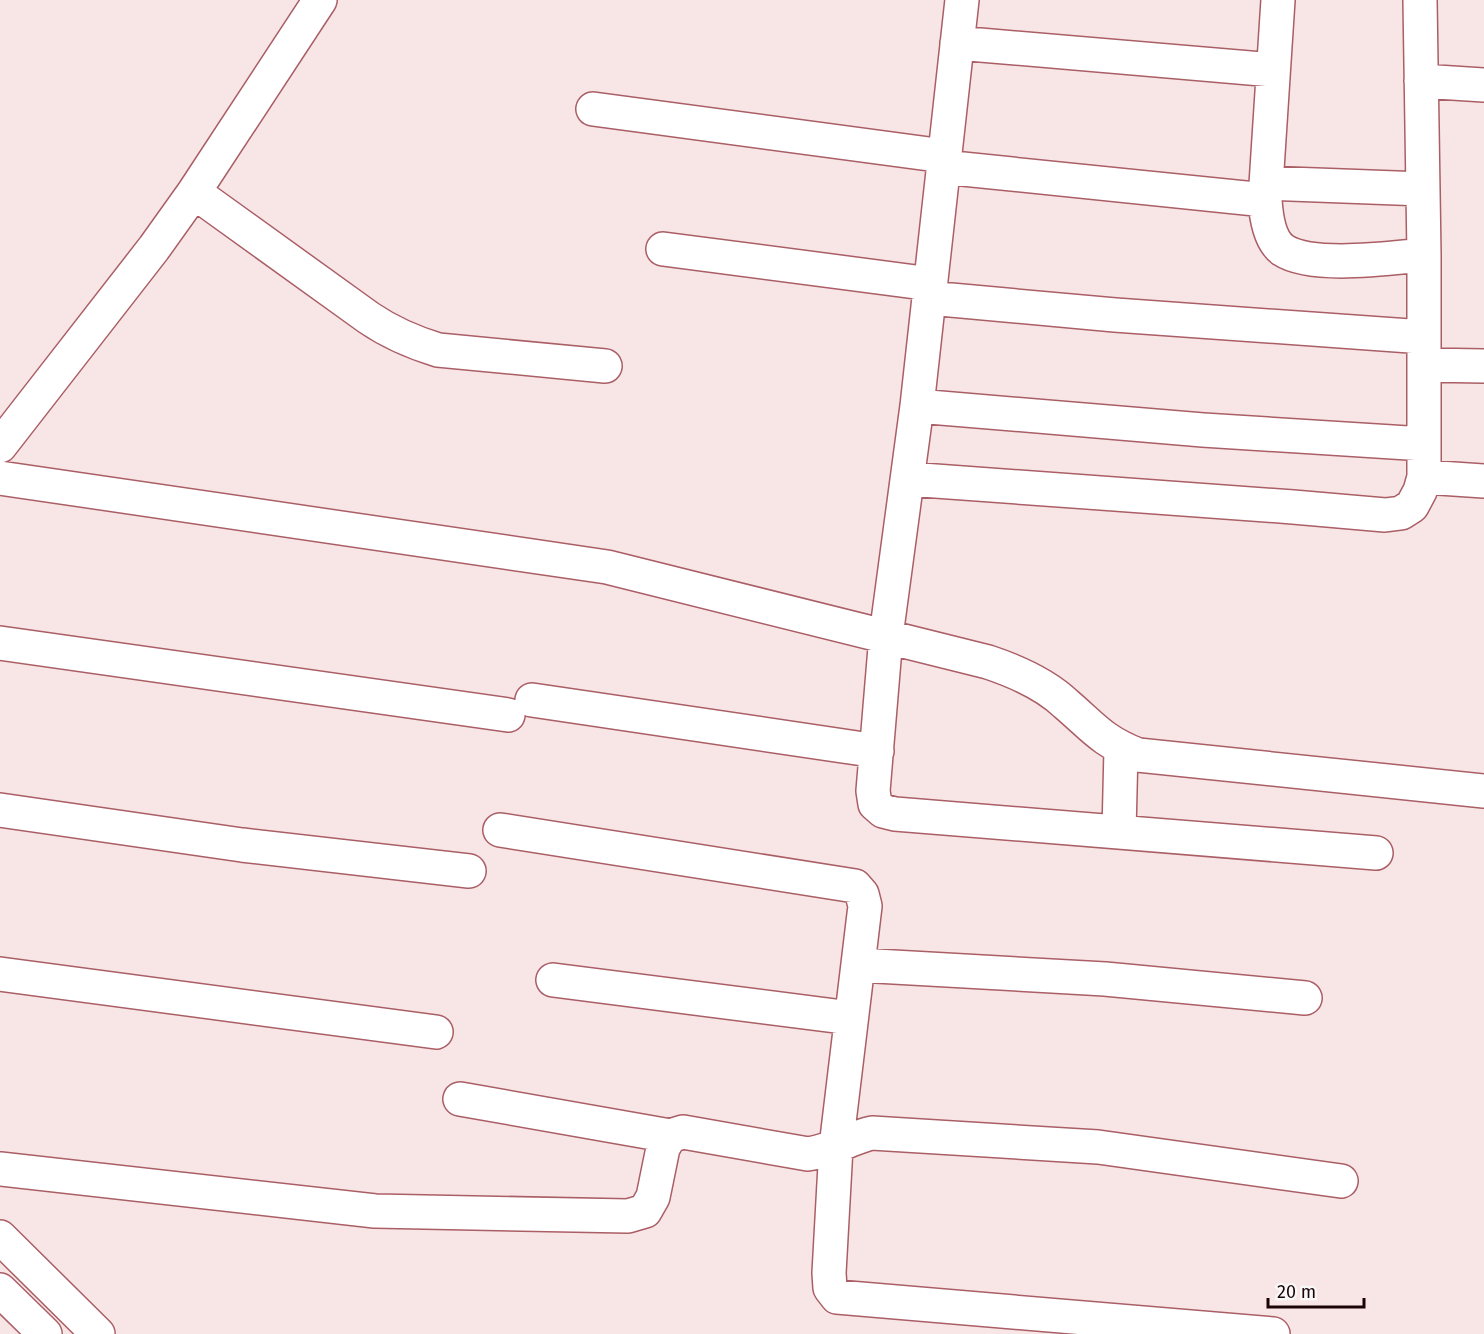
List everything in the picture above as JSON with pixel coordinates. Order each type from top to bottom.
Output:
[{"type":"street","points":[[0,446],[115,300],[194,192],[320,0]]},
{"type":"street","points":[[962,0],[917,406],[886,636],[873,791],[875,804],[883,811],[895,814],[1376,853]]},
{"type":"street","points":[[1278,0],[1266,191],[1267,218],[1272,235],[1282,250],[1326,261],[1424,255]]},
{"type":"street","points":[[908,480],[1385,515],[1401,513],[1412,506],[1424,477],[1425,351],[1420,0]]},
{"type":"street","points":[[957,43],[1273,70]]},
{"type":"street","points":[[1422,81],[1484,85]]},
{"type":"street","points":[[593,109],[944,162],[1266,191],[1423,189]]},
{"type":"street","points":[[194,192],[369,318],[390,332],[412,342],[438,350],[605,366]]},
{"type":"street","points":[[663,249],[930,291],[1425,351],[1484,366]]},
{"type":"street","points":[[917,406],[1203,430],[1424,444]]},
{"type":"street","points":[[1424,477],[1484,480]]},
{"type":"street","points":[[0,478],[607,567],[988,662],[1019,674],[1065,702],[1101,736],[1138,755],[1484,791]]},
{"type":"street","points":[[0,643],[877,751]]},
{"type":"street","points":[[1119,832],[1121,748]]},
{"type":"street","points":[[0,810],[242,845],[469,871]]},
{"type":"street","points":[[500,830],[855,886],[862,894],[865,906],[836,1147],[829,1273],[830,1288],[837,1297],[1272,1334]]},
{"type":"street","points":[[858,965],[1106,979],[1305,998]]},
{"type":"street","points":[[0,974],[436,1032]]},
{"type":"street","points":[[553,980],[851,1018]]},
{"type":"street","points":[[460,1099],[670,1136],[683,1132],[808,1154],[821,1152],[872,1133],[1098,1147],[1341,1181]]},
{"type":"street","points":[[0,1169],[375,1212],[628,1216],[645,1211],[653,1197],[663,1148],[670,1136]]},
{"type":"street","points":[[0,1237],[98,1334]]},
{"type":"street","points":[[0,1290],[45,1334]]}]
